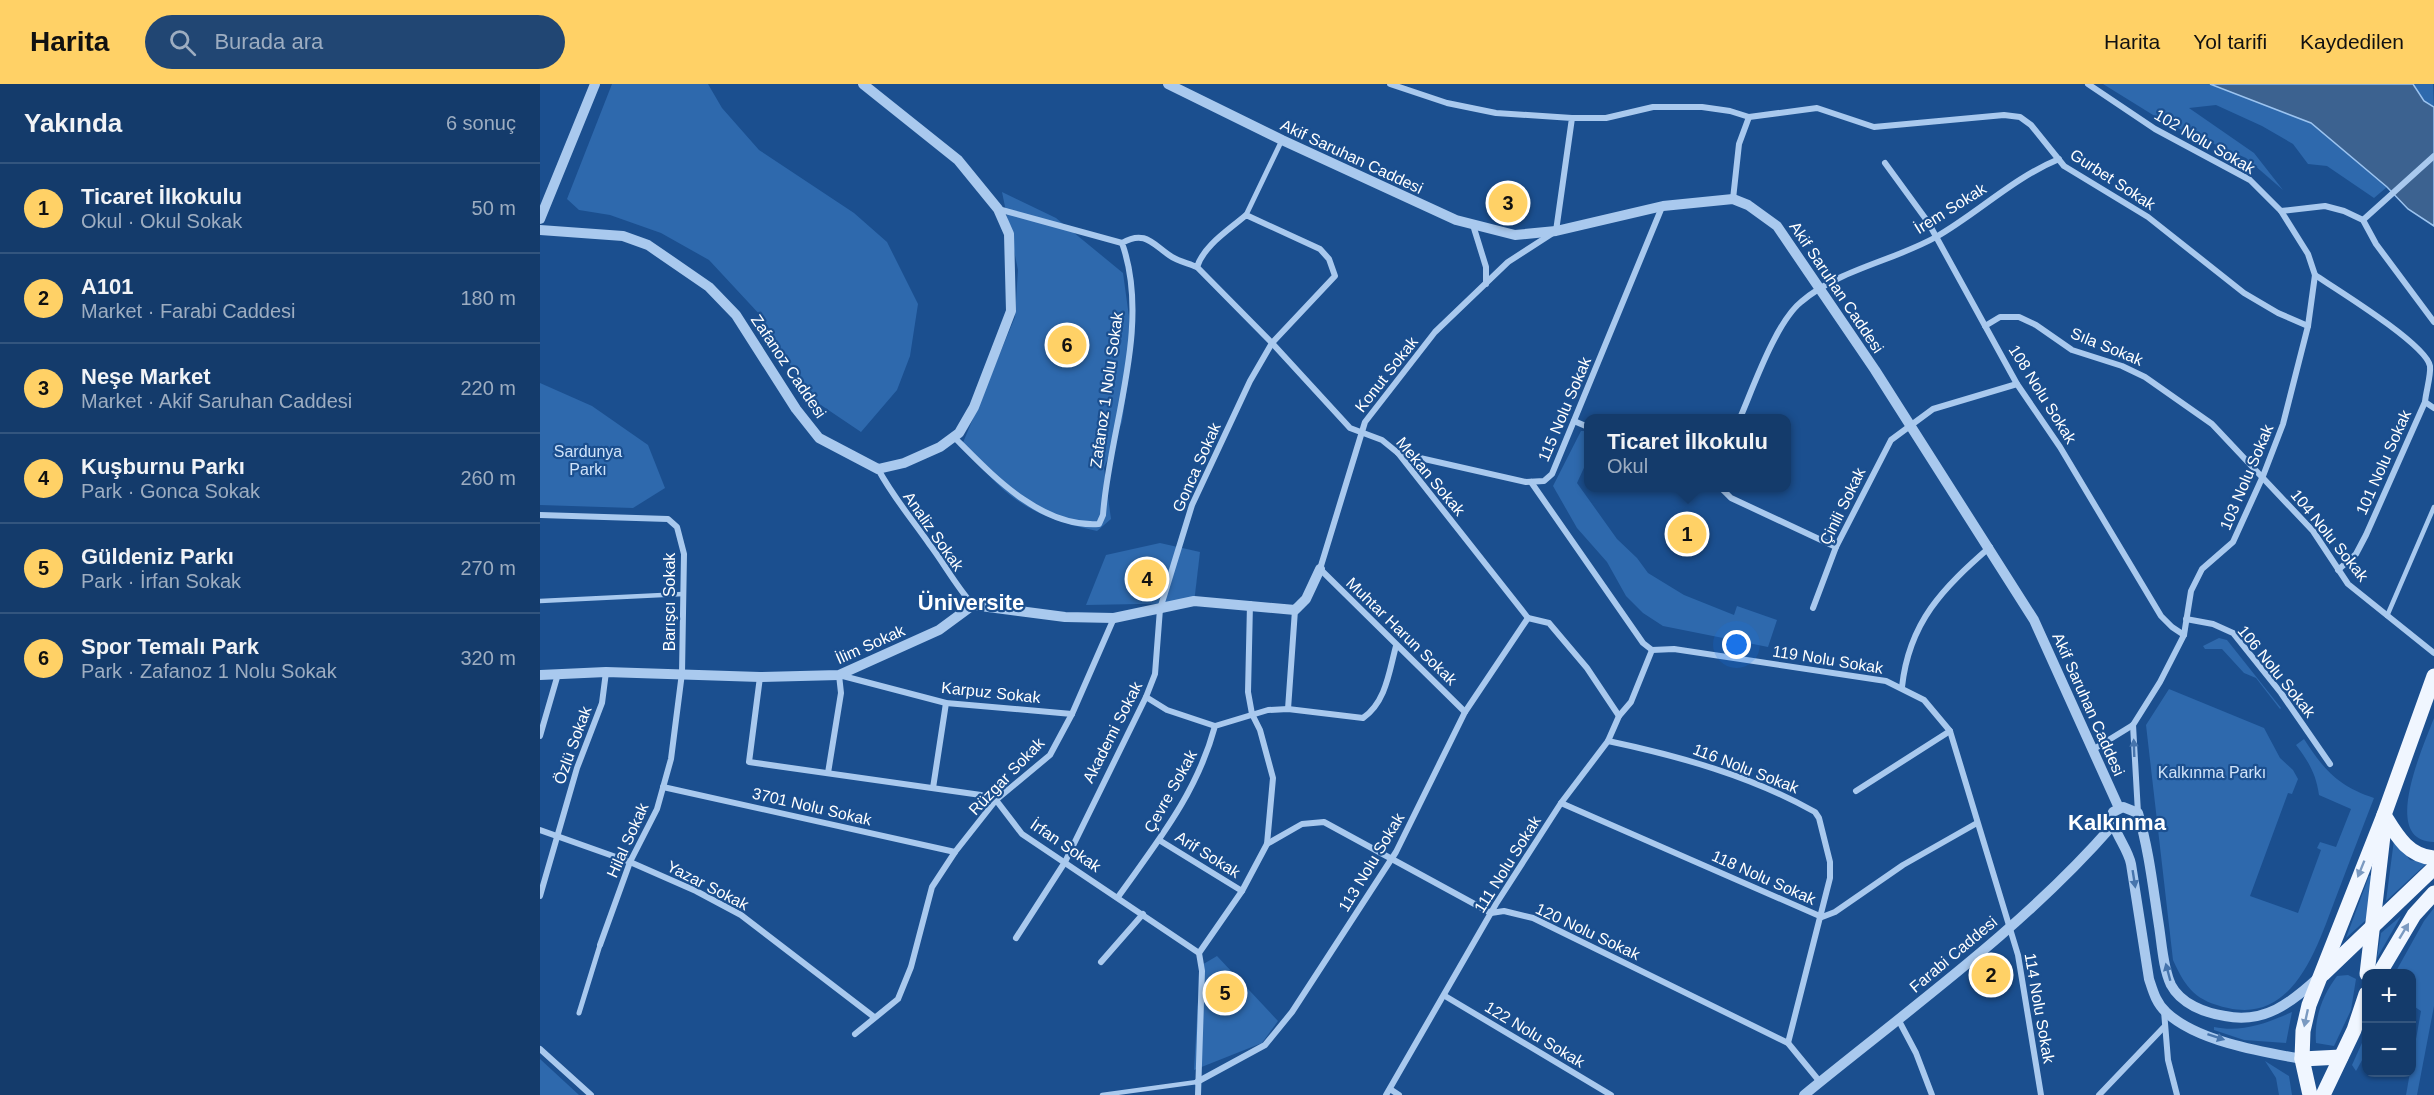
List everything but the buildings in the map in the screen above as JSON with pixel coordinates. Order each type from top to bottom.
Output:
[{"type":"main road","points":[[2310,1095],[2302,1059],[2303,1031],[2319,978],[2385,815],[2434,676]]},
{"type":"main road","points":[[2385,815],[2406,847],[2423,857],[2434,858]]},
{"type":"main road","points":[[2368,969],[2385,815]]},
{"type":"main road","points":[[2319,978],[2434,868]]},
{"type":"main road","points":[[2382,969],[2414,915],[2434,893]]},
{"type":"main road","points":[[2323,1095],[2362,1006]]},
{"type":"main road","points":[[2302,1059],[2341,1057]]},
{"type":"street","points":[[540,219],[595,84]]},
{"type":"street","points":[[863,84],[958,160],[998,209],[1009,234],[1011,311],[974,407],[959,433],[940,447],[904,463],[878,469]]},
{"type":"street","name":"Akif Saruhan Caddesi","points":[[1168,84],[1436,211],[1472,224],[1515,235],[1556,231],[1663,206],[1733,199],[1748,205],[1777,225],[1990,547],[2034,620],[2119,808]]},
{"type":"street","points":[[1390,84],[1447,103],[1496,113],[1606,118],[1653,107],[1702,107],[1730,111],[1749,117],[1739,144],[1733,199]]},
{"type":"street","name":"102 Nolu Sokak","points":[[2088,84],[2155,129],[2250,180],[2281,211]]},
{"type":"street","name":"Gurbet Sokak","points":[[1749,117],[1817,108],[1874,128],[2004,115],[2020,117],[2031,125],[2064,166],[2148,217],[2244,293],[2278,313],[2308,326]]},
{"type":"street","points":[[1556,231],[1572,118]]},
{"type":"street","points":[[998,209],[1122,243],[1132,237],[1145,237],[1158,244],[1169,255],[1197,267],[1199,259],[1246,215],[1282,140]]},
{"type":"street","points":[[2363,220],[2434,156]]},
{"type":"street","name":"İrem Sokak","points":[[1742,414],[1770,348],[1799,303],[1820,289],[1936,237],[2036,169],[2059,159]]},
{"type":"street","name":"108 Nolu Sokak","points":[[1884,163],[1936,237],[2017,384],[2060,447],[2161,616],[2184,635]]},
{"type":"street","name":"115 Nolu Sokak","points":[[1398,453],[1531,482],[1544,481],[1552,474],[1663,206]]},
{"type":"street","points":[[2281,211],[2325,206],[2344,211],[2363,220],[2395,271],[2434,322]]},
{"type":"street","name":"103 Nolu Sokak","points":[[2094,749],[2133,725],[2160,682],[2184,635],[2191,591],[2202,569],[2233,542],[2263,476],[2283,424],[2308,326],[2315,275],[2308,254],[2281,211]]},
{"type":"street","name":"Gonca Sokak","points":[[1160,609],[1192,505],[1250,381],[1272,343],[1335,276],[1329,260],[1320,249],[1246,215]]},
{"type":"street","points":[[1472,224],[1486,267],[1486,284]]},
{"type":"street","name":"Zafanoz Caddesi","points":[[540,230],[623,236],[648,246],[709,287],[736,315],[796,408],[819,438],[878,469]]},
{"type":"street","name":"Konut Sokak","points":[[1320,569],[1365,422],[1435,332],[1508,262],[1556,231]]},
{"type":"street","name":"Zafanoz 1 Nolu Sokak","points":[[954,437],[1007,489],[1025,501],[1072,522],[1099,524],[1103,515],[1130,331],[1133,292],[1122,243]]},
{"type":"street","name":"Mekan Sokak","points":[[1197,267],[1272,343],[1350,428],[1382,440],[1398,453],[1528,618]]},
{"type":"street","points":[[2315,275],[2388,324],[2425,354],[2430,366],[2424,402]]},
{"type":"street","name":"Sıla Sokak","points":[[1985,326],[2000,317],[2019,317],[2036,325],[2072,350],[2145,376],[2212,424],[2263,476]]},
{"type":"street","name":"Çinili Sokak","points":[[1813,608],[1836,547],[1891,440],[1933,409],[2017,384]]},
{"type":"street","name":"101 Nolu Sokak","points":[[2338,570],[2356,554],[2366,535],[2424,402],[2434,408]]},
{"type":"street","points":[[1574,421],[1584,425]]},
{"type":"street","name":"Analiz Sokak","points":[[878,469],[894,498],[930,544],[959,590],[973,604]]},
{"type":"street","name":"104 Nolu Sokak","points":[[2263,476],[2313,531],[2348,584],[2434,654]]},
{"type":"street","points":[[1531,482],[1643,643],[1652,650]]},
{"type":"street","points":[[1725,492],[1731,498],[1836,547]]},
{"type":"street","name":"Barışcı Sokak","points":[[540,515],[668,519],[677,527],[684,554],[682,673]]},
{"type":"street","points":[[1902,687],[1903,671],[1927,612],[1949,583],[1990,547]]},
{"type":"street","points":[[1288,709],[1295,610],[1306,598],[1320,569]]},
{"type":"street","name":"Muhtar Harun Sokak","points":[[1320,569],[1465,712]]},
{"type":"street","points":[[973,604],[1065,617],[1114,618],[1194,601],[1251,604],[1295,610]]},
{"type":"street","name":"İlim Sokak","points":[[540,675],[606,672],[760,677],[839,675],[939,630],[973,604]]},
{"type":"street","points":[[1198,1095],[1202,971],[1199,953],[1242,891],[1267,844],[1273,778],[1260,730],[1252,714],[1248,692],[1251,604]]},
{"type":"street","name":"Akademi Sokak","points":[[1016,938],[1065,862],[1146,697],[1155,674],[1160,609]]},
{"type":"street","name":"Rüzgar Sokak","points":[[855,1034],[898,999],[911,967],[932,887],[955,852],[996,800],[1050,755],[1072,714],[1114,618]]},
{"type":"street","points":[[1528,618],[1549,623],[1587,668],[1619,716]]},
{"type":"street","name":"113 Nolu Sokak","points":[[1197,1082],[1266,1045],[1292,1012],[1391,860],[1465,712],[1528,618]]},
{"type":"street","name":"106 Nolu Sokak","points":[[2186,619],[2213,624],[2233,633],[2281,693],[2330,764]]},
{"type":"street","points":[[1146,697],[1167,710],[1215,726],[1252,714],[1288,709],[1363,718],[1375,710],[1385,689],[1396,646]]},
{"type":"street","name":"119 Nolu Sokak","points":[[1652,650],[1674,649],[1774,664],[1809,672],[1886,681],[1924,700],[1950,731],[2008,927]]},
{"type":"street","name":"111 Nolu Sokak","points":[[1388,1092],[1491,913],[1561,803],[1608,741],[1619,716],[1631,702],[1652,650]]},
{"type":"street","name":"Özlü Sokak","points":[[540,896],[555,837],[577,768],[602,704],[606,672]]},
{"type":"street","name":"Hilal Sokak","points":[[579,1013],[600,945],[630,862],[657,809],[671,759],[682,673]]},
{"type":"street","points":[[540,736],[558,674]]},
{"type":"street","points":[[828,773],[841,693],[839,675]]},
{"type":"street","name":"Karpuz Sokak","points":[[839,675],[946,704],[1072,714]]},
{"type":"street","points":[[760,677],[749,762],[981,795],[996,800]]},
{"type":"street","points":[[933,788],[946,704]]},
{"type":"street","name":"Akif Saruhan Caddesi","points":[[2133,725],[2139,813],[2149,856],[2163,955],[2171,986],[2187,1002],[2215,1014],[2250,1018],[2281,1009],[2319,978]]},
{"type":"street","name":"Çevre Sokak","points":[[1118,897],[1159,840],[1206,761],[1215,726]]},
{"type":"street","points":[[1856,791],[1950,731]]},
{"type":"street","name":"116 Nolu Sokak","points":[[1608,741],[1688,760],[1767,788],[1815,812],[1821,822],[1830,862],[1830,878],[1822,917],[1788,1043]]},
{"type":"street","name":"3701 Nolu Sokak","points":[[663,787],[955,852]]},
{"type":"street","name":"İrfan Sokak","points":[[996,800],[1022,834],[1199,953]]},
{"type":"street","name":"118 Nolu Sokak","points":[[1561,803],[1822,917],[1835,912],[1903,866],[1977,823]]},
{"type":"street","points":[[2139,813],[2129,807],[2119,808],[2112,815],[2112,826],[2129,855],[2149,979],[2155,997],[2164,1011],[2202,1033],[2263,1052],[2302,1059]]},
{"type":"street","name":"120 Nolu Sokak","points":[[1267,844],[1302,824],[1324,822],[1491,913],[1504,910],[1533,918],[1788,1043],[1820,1082]]},
{"type":"street","name":"Farabi Caddesi","points":[[1804,1095],[2008,927],[2078,865],[2112,826]]},
{"type":"street","name":"Yazar Sokak","points":[[540,830],[630,862],[696,891],[741,915],[874,1017]]},
{"type":"street","name":"Arif Sokak","points":[[1159,840],[1242,891]]},
{"type":"street","points":[[1101,962],[1143,914]]},
{"type":"street","name":"114 Nolu Sokak","points":[[2008,927],[2018,955],[2041,1095]]},
{"type":"street","name":"122 Nolu Sokak","points":[[1445,996],[1611,1095]]},
{"type":"street","points":[[2164,1011],[2168,1060],[2177,1095]]},
{"type":"street","points":[[1898,1018],[1916,1053],[1932,1095]]},
{"type":"street","points":[[2099,1095],[2164,1027]]},
{"type":"street","points":[[540,1049],[591,1095]]},
{"type":"street","points":[[1388,1092],[1399,1095]]},
{"type":"lane","points":[[2388,616],[2434,507]]},
{"type":"lane","points":[[540,601],[683,594]]},
{"type":"lane","points":[[1102,1095],[1197,1082]]},
{"type":"green space","points":[[612,84],[708,84],[722,108],[759,150],[854,213],[887,242],[918,304],[910,356],[897,390],[861,432],[809,397],[762,317],[709,260],[661,233],[610,215],[579,210],[567,199]]},
{"type":"green space","points":[[2103,84],[2210,84],[2311,123],[2387,187],[2374,198],[2327,166],[2308,164],[2293,144],[2262,126],[2216,105],[2189,108],[2254,153],[2283,190],[2246,158],[2166,123]]},
{"type":"green space","points":[[2413,84],[2433,84],[2434,107],[2424,101]]},
{"type":"green space","points":[[1002,192],[1056,218],[1123,273],[1130,324],[1130,366],[1122,422],[1104,468],[1111,519],[1097,531],[1053,519],[1020,503],[978,464],[962,445],[1015,317],[1018,270]]},
{"type":"green space","name":"Sardunya Parkı","points":[[540,383],[592,406],[648,445],[665,488],[633,508],[540,505]]},
{"type":"green space","points":[[1581,431],[1584,431],[1584,468],[1577,483],[1617,539],[1637,558],[1648,573],[1684,595],[1734,615],[1737,606],[1777,620],[1768,647],[1663,626],[1643,613],[1626,596],[1607,562],[1577,528],[1553,486]]},
{"type":"green space","points":[[1160,543],[1200,552],[1194,603],[1086,605],[1106,555]]},
{"type":"green space","points":[[2219,638],[2227,640],[2280,709],[2256,678],[2244,673],[2222,649],[2205,649],[2203,646]]},
{"type":"green space","name":"Kalkınma Parkı","points":[[2169,689],[2264,728],[2280,758],[2293,770],[2298,779],[2292,794],[2288,793],[2250,896],[2298,913],[2321,850],[2317,848],[2320,842],[2336,847],[2351,809],[2319,795],[2311,768],[2296,745],[2304,739],[2318,760],[2333,776],[2351,788],[2374,798],[2322,933],[2302,974],[2288,991],[2272,1003],[2252,1010],[2228,1008],[2200,997],[2188,986],[2173,960],[2146,725]]},
{"type":"green space","points":[[2434,718],[2434,842],[2418,838],[2409,826],[2407,810],[2415,769]]},
{"type":"green space","points":[[2394,840],[2410,860],[2427,863],[2386,901]]},
{"type":"green space","points":[[2372,875],[2367,919],[2346,938],[2369,876]]},
{"type":"green space","points":[[2434,908],[2434,1006],[2417,1095],[2406,1095],[2409,1077],[2416,1077],[2416,1039],[2421,1011],[2416,1008],[2416,969],[2397,969],[2424,921]]},
{"type":"green space","points":[[2401,916],[2377,958],[2381,933]]},
{"type":"green space","points":[[1217,956],[1278,1021],[1262,1043],[1194,1070],[1200,966]]},
{"type":"green space","points":[[2348,975],[2356,979],[2351,1010],[2334,1046],[2316,1043],[2316,1025],[2323,999],[2337,976]]},
{"type":"green space","points":[[2292,1012],[2286,1043],[2244,1040],[2214,1030],[2214,1027],[2234,1029],[2254,1026]]},
{"type":"green space","points":[[2362,1043],[2362,1060],[2356,1071],[2352,1065]]},
{"type":"green space","points":[[540,1059],[579,1095],[540,1095]]},
{"type":"green space","points":[[2265,1061],[2289,1076],[2292,1095],[2279,1095],[2276,1078]]},
{"type":"shaded area","points":[[2210,84],[2413,84],[2424,101],[2434,107],[2434,226],[2408,209],[2387,187],[2311,123]]},
{"type":"place","name":"Neşe Market","points":[[1508,203]]},
{"type":"place","name":"Spor Temalı Park","points":[[1067,345]]},
{"type":"place","name":"Ticaret İlkokulu","points":[[1687,534]]},
{"type":"place","name":"Kuşburnu Parkı","points":[[1147,579]]},
{"type":"place","name":"A101","points":[[1991,975]]},
{"type":"place","name":"Güldeniz Parkı","points":[[1225,993]]},
{"type":"district","name":"Üniversite","points":[[971,602]]},
{"type":"district","name":"Kalkınma","points":[[2117,822]]}]
